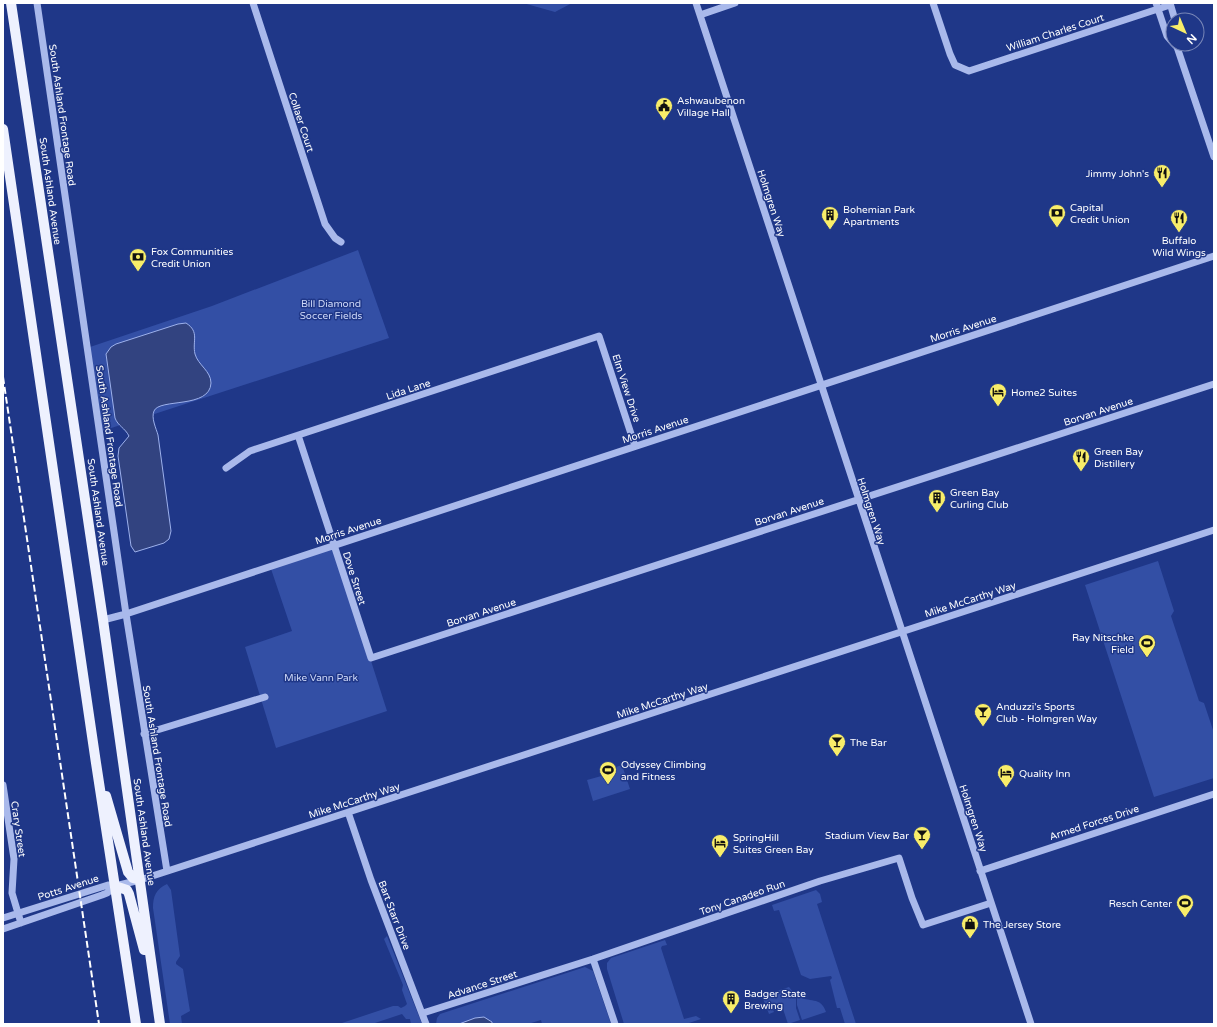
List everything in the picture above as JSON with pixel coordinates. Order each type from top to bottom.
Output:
[{"type":"main road","name":"South Ashland Avenue","points":[[11,3],[103,620],[160,1024]]},
{"type":"main road","points":[[3,129],[96,763],[136,1024]]},
{"type":"main road","points":[[96,763],[128,872],[133,878],[140,880]]},
{"type":"main road","points":[[115,886],[127,890],[129,894],[156,991]]},
{"type":"street","name":"South Ashland Frontage Road","points":[[37,3],[126,614],[167,871]]},
{"type":"street","name":"Collaer Court","points":[[253,3],[325,224],[335,238],[341,242]]},
{"type":"street","name":"Holmgren Way","points":[[696,3],[1031,1024]]},
{"type":"street","points":[[700,15],[735,3]]},
{"type":"street","name":"William Charles Court","points":[[933,3],[956,65],[969,71],[1157,6],[1170,4]]},
{"type":"street","points":[[1157,6],[1165,30]]},
{"type":"street","points":[[1178,52],[1214,156]]},
{"type":"street","name":"Morris Avenue","points":[[103,620],[126,614],[1214,256]]},
{"type":"street","name":"Lida Lane","points":[[226,468],[250,451],[599,336]]},
{"type":"street","name":"Elm View Drive","points":[[599,336],[635,446]]},
{"type":"street","name":"Borvan Avenue","points":[[371,658],[1214,384]]},
{"type":"street","name":"Dove Street","points":[[298,435],[371,658]]},
{"type":"street","name":"Mike McCarthy Way","points":[[115,886],[140,880],[1214,530]]},
{"type":"street","points":[[144,734],[264,697]]},
{"type":"street","name":"Crary Street","points":[[3,785],[14,858],[12,893],[21,923]]},
{"type":"street","name":"Armed Forces Drive","points":[[980,871],[1214,794]]},
{"type":"street","name":"Bart Starr Drive","points":[[348,812],[371,880],[426,1024]]},
{"type":"street","name":"Tony Canadeo Run","points":[[548,973],[820,881],[899,858],[912,898],[923,925],[991,903]]},
{"type":"street","name":"Potts Avenue","points":[[3,918],[108,885],[115,886]]},
{"type":"street","name":"Potts Avenue","points":[[3,929],[107,893],[115,886]]},
{"type":"street","points":[[593,959],[615,1024]]},
{"type":"street","name":"Advance Street","points":[[423,1013],[548,973]]},
{"type":"green space","points":[[523,3],[572,3],[555,12]]},
{"type":"green space","name":"Bill Diamond Soccer Fields","points":[[358,250],[389,338],[99,432],[87,348],[212,306]]},
{"type":"green space","name":"Mike Vann Park","points":[[334,545],[387,711],[276,748],[245,647],[292,631],[270,566]]},
{"type":"green space","name":"Ray Nitschke Field","points":[[1158,561],[1174,611],[1171,616],[1199,701],[1204,703],[1214,733],[1214,778],[1154,797],[1085,585]]},
{"type":"green space","name":"Odyssey Climbing and Fitness","points":[[622,765],[630,789],[593,801],[587,780],[605,775],[604,771]]},
{"type":"green space","points":[[167,884],[171,890],[180,956],[176,964],[183,969],[190,1011],[181,1016],[182,1024],[170,1024],[153,908],[156,893],[160,888]]},
{"type":"green space","points":[[816,890],[820,894],[822,902],[817,904],[856,1024],[845,1024],[840,1008],[837,1008],[830,980],[832,978],[831,976],[810,979],[801,975],[779,910],[774,911],[772,905]]},
{"type":"green space","points":[[387,936],[422,1024],[411,1024],[410,1019],[406,1019],[402,1014],[372,1024],[339,1024],[393,1006],[398,1006],[401,1008],[407,1004],[402,990],[403,985],[384,939]]},
{"type":"green space","points":[[665,940],[667,945],[662,946],[661,948],[684,1019],[696,1016],[701,1019],[686,1024],[624,1024],[607,969],[607,963],[611,958]]},
{"type":"green space","points":[[585,967],[593,971],[611,1024],[542,1024],[541,1020],[528,1024],[436,1024],[437,1018],[440,1014]]},
{"type":"green space","points":[[789,987],[796,996],[796,1008],[800,1020],[788,1024],[783,1009],[776,1011],[773,1010],[774,1012],[769,1014],[762,996]]},
{"type":"green space","points":[[797,996],[818,1002],[824,1007],[826,1012],[802,1020],[797,1005]]},
{"type":"shaded area","points":[[186,323],[193,330],[195,337],[195,354],[207,371],[211,383],[208,391],[202,397],[158,407],[154,411],[153,420],[158,435],[171,531],[169,539],[164,543],[135,552],[131,546],[118,456],[119,448],[129,436],[115,418],[106,354],[111,347],[116,344],[178,324]]},
{"type":"shaded area","points":[[484,1017],[492,1022],[492,1024],[459,1024],[475,1018]]},
{"type":"railway","points":[[3,377],[99,1024]]},
{"type":"place","name":"Ashwaubenon Village Hall","points":[[664,121]]},
{"type":"place","name":"Jimmy John's","points":[[1162,188]]},
{"type":"place","name":"Capital Credit Union","points":[[1057,228]]},
{"type":"place","name":"Bohemian Park Apartments","points":[[830,230]]},
{"type":"place","name":"Buffalo Wild Wings","points":[[1179,233]]},
{"type":"place","name":"Fox Communities Credit Union","points":[[138,272]]},
{"type":"place","name":"Home2 Suites","points":[[998,407]]},
{"type":"place","name":"Green Bay Distillery","points":[[1081,472]]},
{"type":"place","name":"Green Bay Curling Club","points":[[937,513]]},
{"type":"place","name":"Ray Nitschke Field","points":[[1147,658]]},
{"type":"place","name":"Anduzzi's Sports Club - Holmgren Way","points":[[983,727]]},
{"type":"place","name":"The Bar","points":[[837,757]]},
{"type":"place","name":"Odyssey Climbing and Fitness","points":[[608,785]]},
{"type":"place","name":"Quality Inn","points":[[1006,788]]},
{"type":"place","name":"Stadium View Bar","points":[[922,850]]},
{"type":"place","name":"SpringHill Suites Green Bay","points":[[720,858]]},
{"type":"place","name":"Resch Center","points":[[1185,918]]},
{"type":"place","name":"The Jersey Store","points":[[970,939]]},
{"type":"place","name":"Badger State Brewing","points":[[731,1014]]}]
